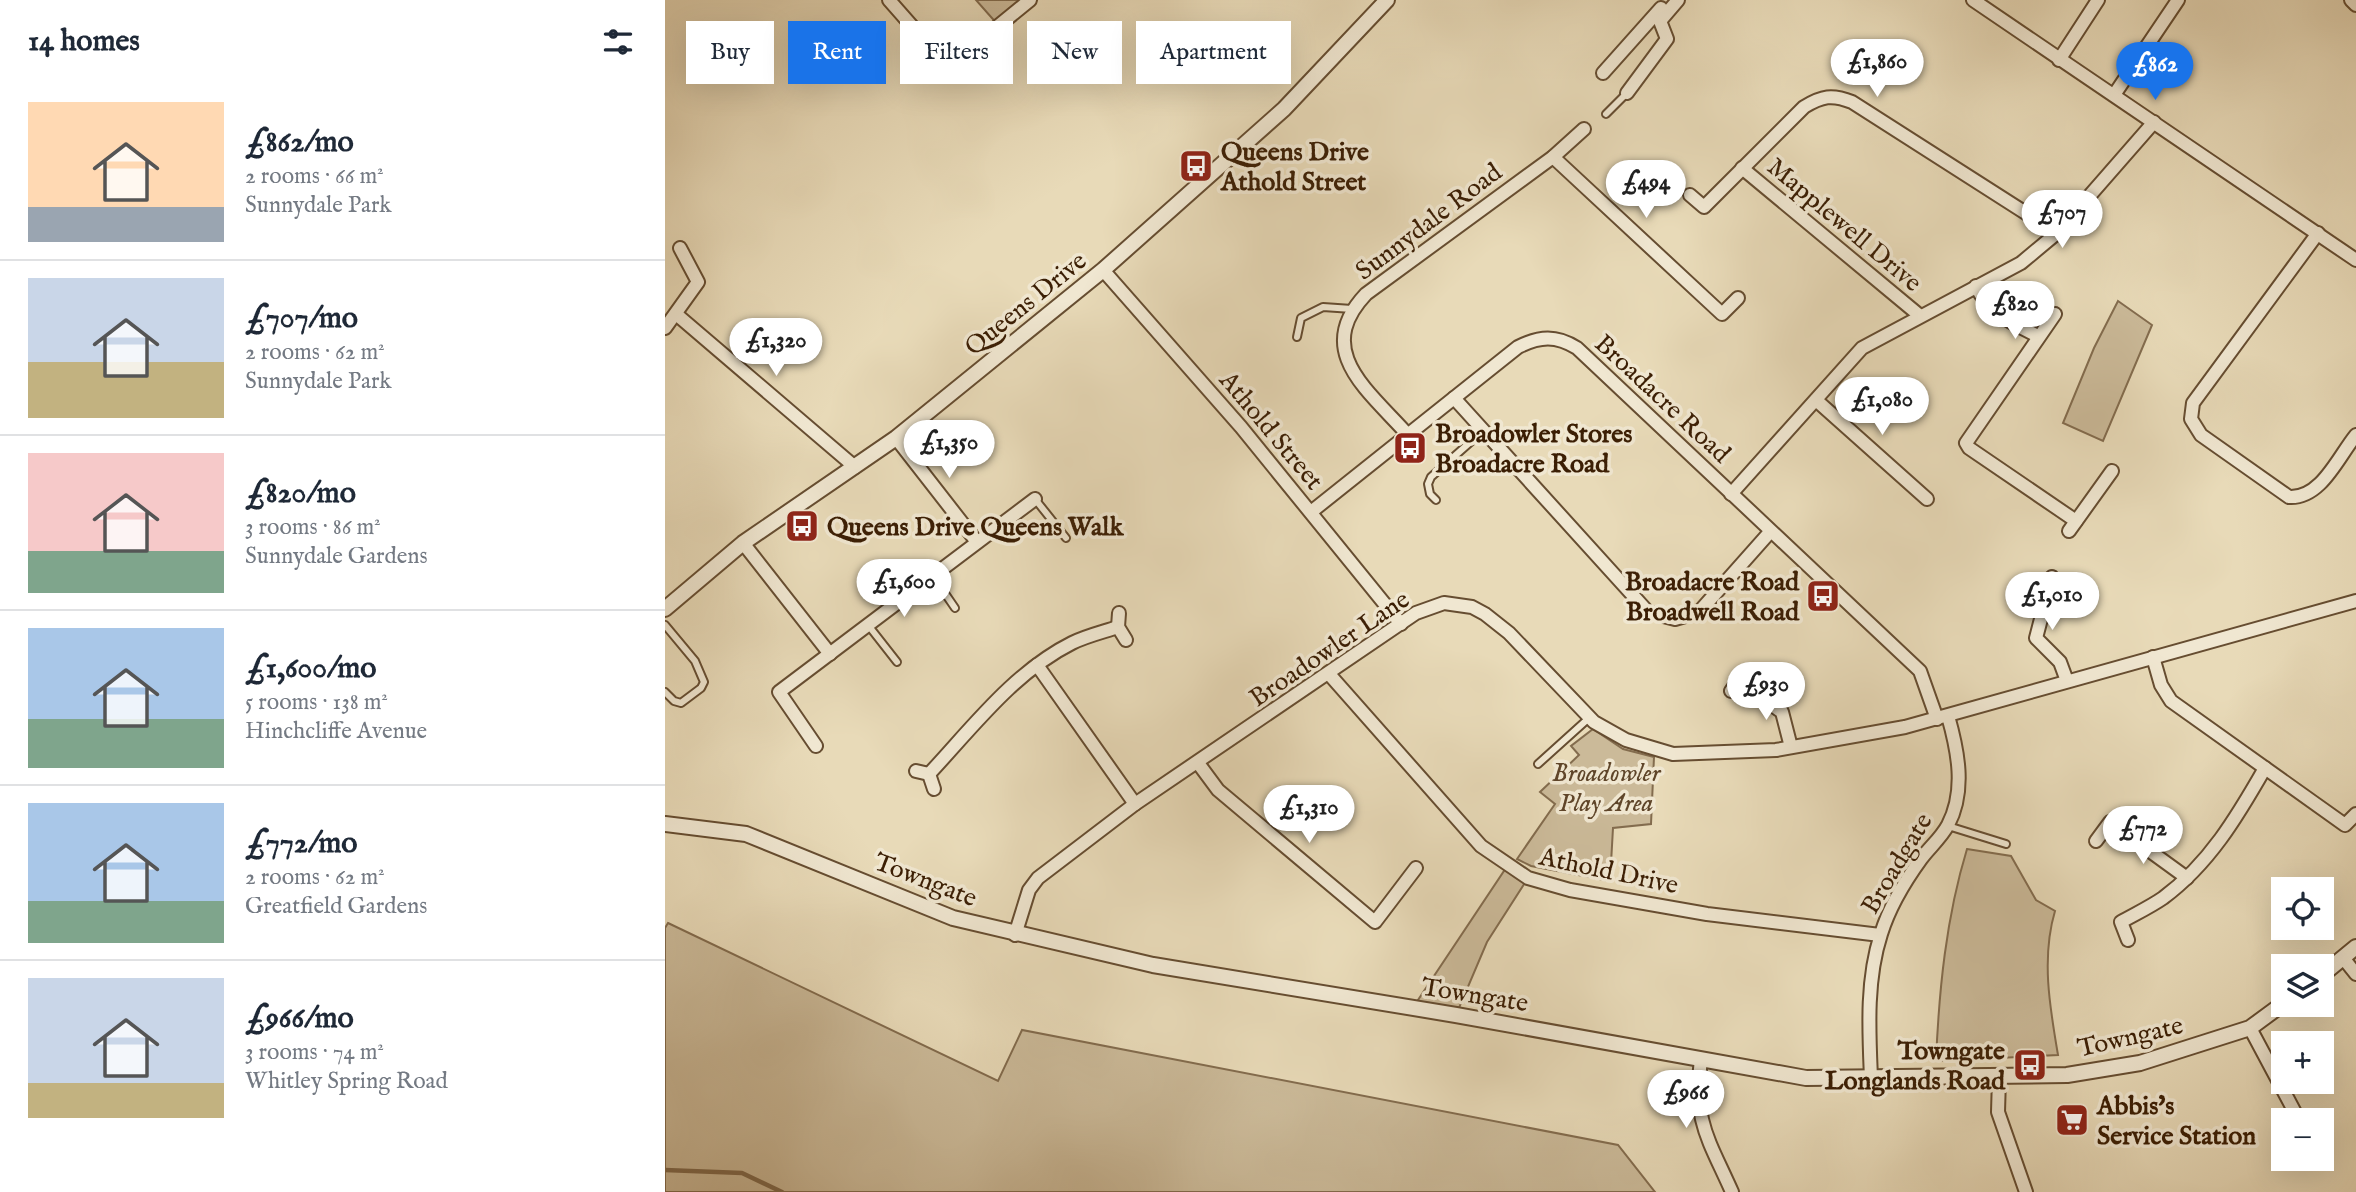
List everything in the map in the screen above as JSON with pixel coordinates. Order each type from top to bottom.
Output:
[{"type":"street","points":[[889,0],[948,67],[1030,0]]},
{"type":"street","name":"Queens Drive","points":[[665,609],[743,543],[895,438],[1103,270],[1284,109],[1387,0]]},
{"type":"street","points":[[1603,73],[1669,0]]},
{"type":"street","points":[[1627,93],[1667,39],[1660,21],[1678,0]]},
{"type":"street","points":[[1973,0],[2356,260]]},
{"type":"street","points":[[2059,60],[2098,0]]},
{"type":"street","points":[[2114,95],[2178,0]]},
{"type":"street","points":[[2351,0],[2356,5]]},
{"type":"street","points":[[1690,195],[1704,207],[1804,107],[1820,98],[1836,95],[1852,102],[2057,233]]},
{"type":"street","points":[[1731,494],[1862,348],[1919,315],[2021,263],[2057,233],[2154,122]]},
{"type":"street","name":"Sunnydale Road","points":[[1408,435],[1350,368],[1342,350],[1352,309],[1366,295],[1553,156],[1584,129]]},
{"type":"street","points":[[1553,156],[1722,314],[1738,298]]},
{"type":"street","name":"Mapplewell Drive","points":[[1742,168],[1919,315]]},
{"type":"street","points":[[2318,233],[2193,403],[2191,419],[2201,435],[2289,497],[2303,498],[2314,491],[2356,435]]},
{"type":"street","points":[[665,328],[698,282],[680,248]]},
{"type":"street","name":"Athold Street","points":[[1103,270],[1241,428],[1401,624]]},
{"type":"street","points":[[1976,286],[1983,300],[2002,318],[2038,336]]},
{"type":"street","points":[[676,314],[855,467]]},
{"type":"street","points":[[2055,314],[1966,443],[1969,449],[2072,526],[2112,471]]},
{"type":"street","name":"Broadacre Road","points":[[1311,512],[1518,346],[1535,339],[1564,340],[1577,348],[1920,671],[1943,718]]},
{"type":"street","points":[[1454,398],[1648,612],[1661,617],[1687,617],[1699,612],[1770,532]]},
{"type":"street","points":[[1816,400],[1927,499]]},
{"type":"street","points":[[895,438],[977,542]]},
{"type":"street","points":[[816,746],[779,692],[1035,499]]},
{"type":"street","points":[[743,543],[830,654]]},
{"type":"street","points":[[2052,577],[2036,638],[2060,662],[2067,681]]},
{"type":"street","name":"Broadowler Lane","points":[[1015,934],[1029,890],[1038,878],[1135,804],[1416,613],[1444,603],[1472,607],[1509,633],[1589,718],[1626,740],[1673,754],[1791,747],[1943,718],[2356,601]]},
{"type":"street","points":[[934,789],[922,773],[1037,665],[1118,620],[1126,640]]},
{"type":"street","points":[[2153,657],[2161,685],[2171,701],[2345,825],[2356,814]]},
{"type":"street","points":[[1037,665],[1135,804]]},
{"type":"street","name":"Athold Drive","points":[[1329,674],[1481,846],[1528,878],[1570,890],[1707,914],[1880,935]]},
{"type":"street","points":[[1731,691],[1738,681],[1781,712],[1791,747]]},
{"type":"street","name":"Broadgate","points":[[1871,1078],[1870,1001],[1880,935],[1902,888],[1948,826],[1959,781],[1958,750],[1943,718]]},
{"type":"street","points":[[1198,762],[1218,790],[1375,922],[1416,868]]},
{"type":"street","points":[[2128,940],[2121,922],[2162,899],[2219,844],[2265,768]]},
{"type":"street","points":[[2096,841],[2110,822],[2187,877]]},
{"type":"street","name":"Towngate","points":[[665,824],[746,834],[953,918],[1153,965],[1806,1078],[2063,1076],[2140,1063],[2250,1028],[2271,1013]]},
{"type":"street","points":[[2334,966],[2356,947]]},
{"type":"street","points":[[2344,959],[2356,974]]},
{"type":"street","points":[[2250,1028],[2293,1108]]},
{"type":"street","points":[[1701,1059],[1697,1090],[1700,1121],[1732,1192]]},
{"type":"street","points":[[1999,1078],[1998,1112],[2026,1192]]},
{"type":"lane","points":[[1606,114],[1627,93]]},
{"type":"lane","points":[[1297,338],[1301,318],[1323,307],[1352,309]]},
{"type":"lane","points":[[1436,500],[1430,494],[1427,484],[1431,477],[1484,430]]},
{"type":"lane","points":[[1035,499],[1066,538]]},
{"type":"lane","points":[[933,576],[955,608]]},
{"type":"lane","points":[[665,625],[695,661],[704,682],[701,688],[681,703],[674,701],[665,692]]},
{"type":"lane","points":[[868,625],[897,662]]},
{"type":"lane","points":[[1538,764],[1589,718]]},
{"type":"lane","points":[[1948,826],[2006,844]]},
{"type":"green space","points":[[976,0],[1030,0],[1005,21],[995,21]]},
{"type":"green space","points":[[2118,301],[2152,325],[2103,441],[2063,423],[2094,348]]},
{"type":"green space","name":"Broadowler Play Area","points":[[1593,729],[1623,749],[1654,757],[1651,824],[1613,828],[1610,881],[1531,866],[1517,859],[1555,804],[1540,792],[1579,755],[1571,746]]},
{"type":"green space","points":[[1967,849],[2011,856],[2036,900],[2055,911],[2048,947],[2048,965],[2058,1055],[1936,1061],[1945,954]]},
{"type":"green space","points":[[1508,865],[1528,878],[1487,942],[1456,1015],[1412,1009]]},
{"type":"green space","points":[[668,923],[998,1081],[1022,1030],[1618,1145],[1655,1192],[665,1192],[665,928]]},
{"type":"waterway","points":[[665,1170],[742,1173],[782,1192]]},
{"type":"place","name":"Queens Drive Athold Street","points":[[1196,166]]},
{"type":"place","name":"Broadowler Stores Broadacre Road","points":[[1410,448]]},
{"type":"place","name":"Queens Drive Queens Walk","points":[[802,526]]},
{"type":"place","name":"Broadacre Road Broadwell Road","points":[[1823,596]]},
{"type":"place","name":"Towngate Longlands Road","points":[[2030,1065]]},
{"type":"place","name":"Abbis's Service Station","points":[[2072,1120]]}]
